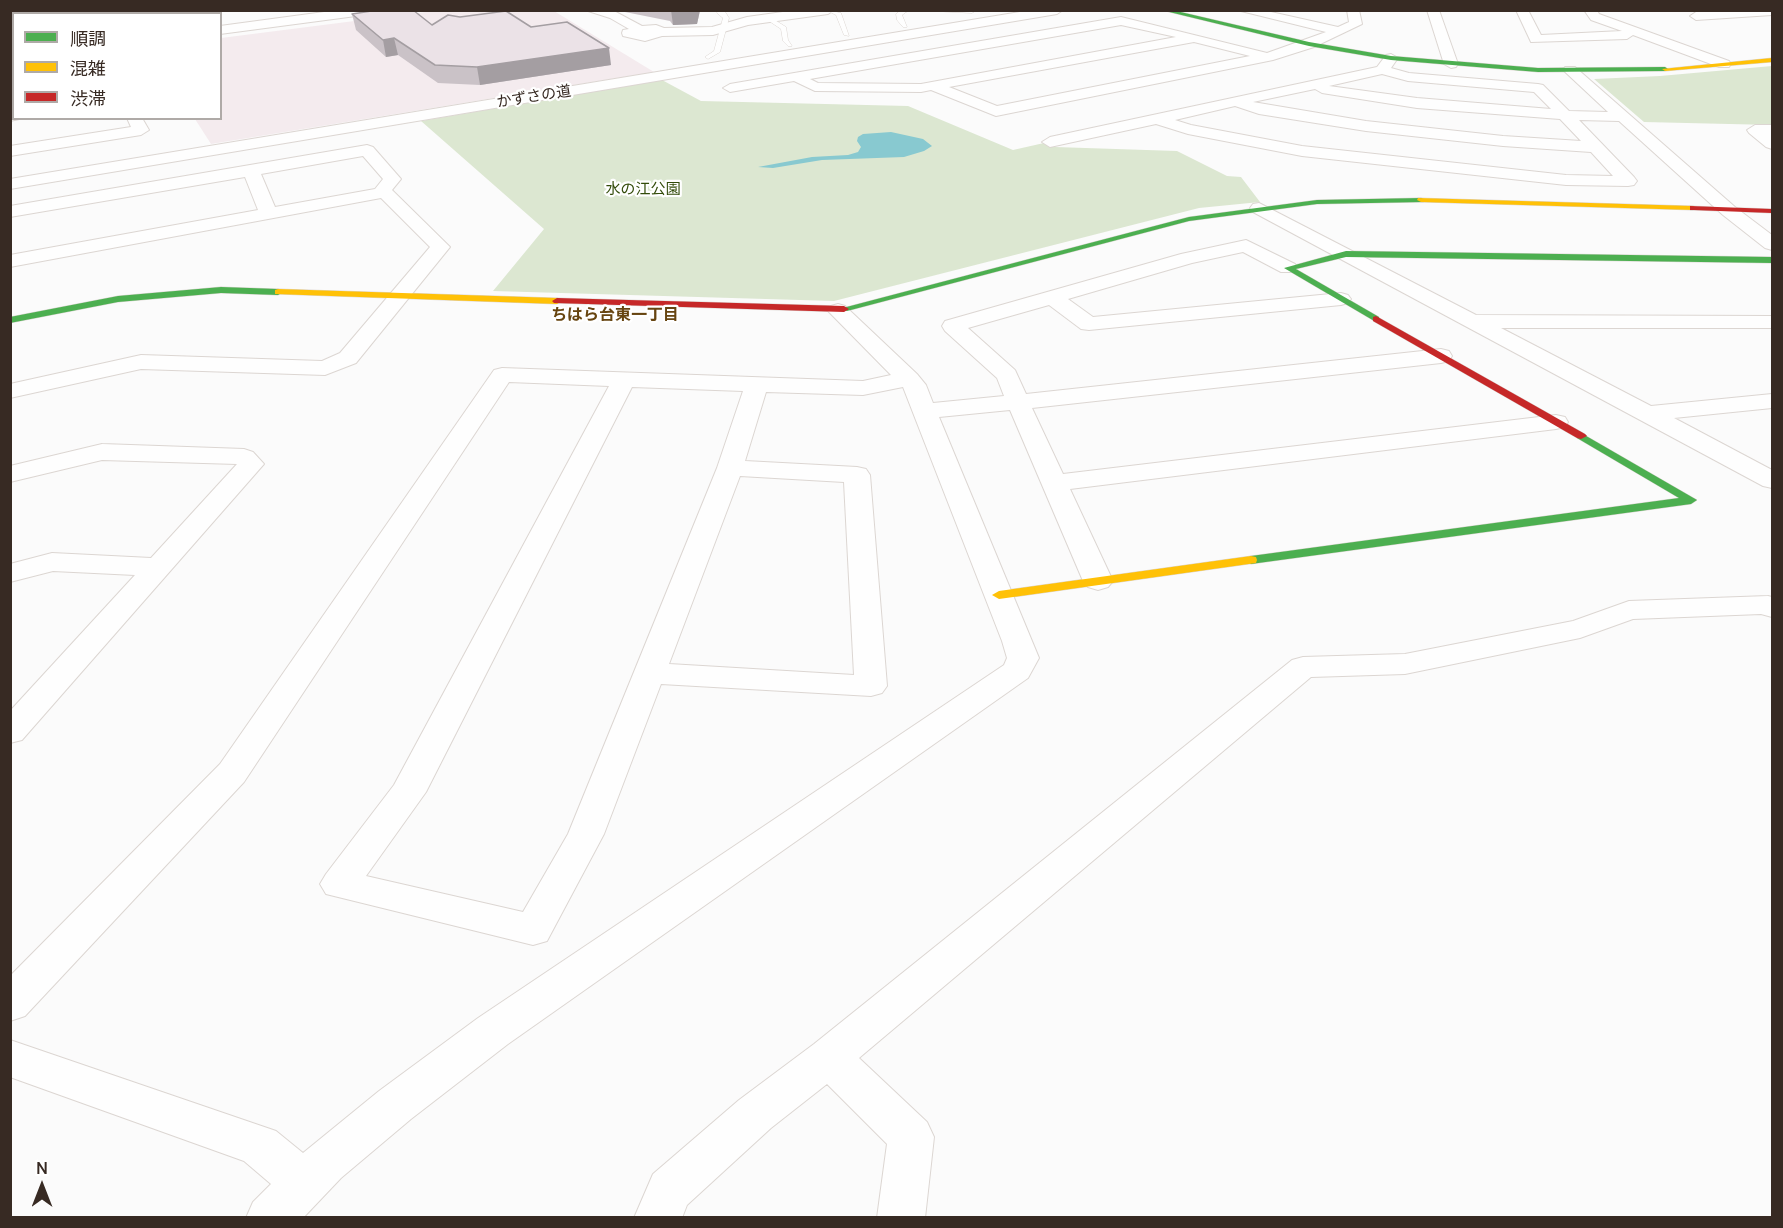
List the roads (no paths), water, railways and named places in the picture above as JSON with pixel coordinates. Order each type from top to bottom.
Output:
[{"type":"street","points":[[222,30],[371,10]]},
{"type":"street","points":[[591,10],[616,13],[638,29],[661,32],[705,32],[740,22],[829,10]]},
{"type":"street","name":"かずさの道","points":[[10,184],[1057,10]]},
{"type":"street","points":[[1163,10],[1386,64],[1451,64],[1570,70],[1662,69],[1773,60]]},
{"type":"street","points":[[1243,10],[1338,31]]},
{"type":"street","points":[[933,86],[996,111],[1268,57],[1309,45],[1356,24],[1353,10]]},
{"type":"street","points":[[1433,10],[1451,64]]},
{"type":"street","points":[[1522,10],[1536,39],[1642,35]]},
{"type":"street","points":[[1590,10],[1595,17],[1724,64]]},
{"type":"street","points":[[1696,16],[1773,11]]},
{"type":"street","points":[[730,88],[1121,21],[1268,57]]},
{"type":"street","points":[[796,77],[815,87],[921,88],[1194,38]]},
{"type":"street","points":[[1050,142],[1310,86],[1386,64],[1408,77],[1538,88],[1628,181],[1554,179],[1313,152],[1188,129],[1158,119]]},
{"type":"street","points":[[1570,70],[1729,211],[1773,244]]},
{"type":"street","points":[[1310,86],[1336,93],[1417,103],[1566,115],[1624,117]]},
{"type":"street","points":[[1236,102],[1259,109],[1366,126],[1503,141],[1596,147]]},
{"type":"street","points":[[10,151],[141,130],[135,120]]},
{"type":"street","points":[[1773,130],[1755,129],[1773,144]]},
{"type":"street","points":[[10,212],[367,150],[393,179],[381,193]]},
{"type":"street","points":[[246,172],[252,173],[268,213]]},
{"type":"street","points":[[10,261],[381,193],[389,195],[440,247],[348,358],[325,368],[141,362],[10,391]]},
{"type":"street","points":[[10,320],[118,299],[211,290],[838,310],[1189,219],[1259,208],[1317,202],[1430,201],[1773,212]]},
{"type":"street","points":[[1259,208],[1773,480]]},
{"type":"street","points":[[999,595],[1098,582],[1691,500],[1341,298],[1246,246],[1188,258],[953,326],[1007,375],[1098,582]]},
{"type":"street","points":[[1288,268],[1346,254],[1773,260]]},
{"type":"street","points":[[1052,297],[1089,324],[1341,298]]},
{"type":"street","points":[[270,1218],[305,1183],[395,1105],[493,1031],[1017,671],[1023,658],[914,385],[838,310]]},
{"type":"street","points":[[1471,321],[1773,322]]},
{"type":"street","points":[[925,411],[1441,356]]},
{"type":"street","points":[[10,1004],[232,773],[502,375],[862,388],[909,379]]},
{"type":"street","points":[[624,379],[408,792],[339,884],[533,930],[586,834],[730,468],[757,384]]},
{"type":"street","points":[[1648,414],[1773,401]]},
{"type":"street","points":[[1054,483],[1556,422]]},
{"type":"street","points":[[10,474],[102,452],[244,458],[251,464],[10,732]]},
{"type":"street","points":[[649,673],[871,686],[857,475],[730,468]]},
{"type":"street","points":[[10,573],[52,562],[158,567]]},
{"type":"street","points":[[658,1218],[670,1190],[755,1114],[830,1057],[1303,667],[1405,664],[1580,629],[1629,610],[1768,605],[1773,608]]},
{"type":"street","points":[[830,1057],[911,1137],[901,1218]]},
{"type":"street","points":[[10,1058],[261,1146],[305,1183]]},
{"type":"lane","points":[[708,57],[717,52],[726,18],[720,13],[721,10]]},
{"type":"lane","points":[[829,10],[839,14],[847,35]]},
{"type":"lane","points":[[905,26],[899,14],[906,10]]},
{"type":"lane","points":[[916,10],[972,11]]},
{"type":"lane","points":[[768,18],[784,28],[785,40],[790,45]]},
{"type":"water","points":[[891,132],[923,139],[932,146],[904,157],[822,160],[773,168],[758,167],[812,157],[848,155],[858,152],[861,147],[857,141],[858,137],[863,134]]},
{"type":"district","name":"ちはら台東一丁目","points":[[615,316]]},
{"type":"park label","name":"水の江公園","points":[[643,190]]}]
